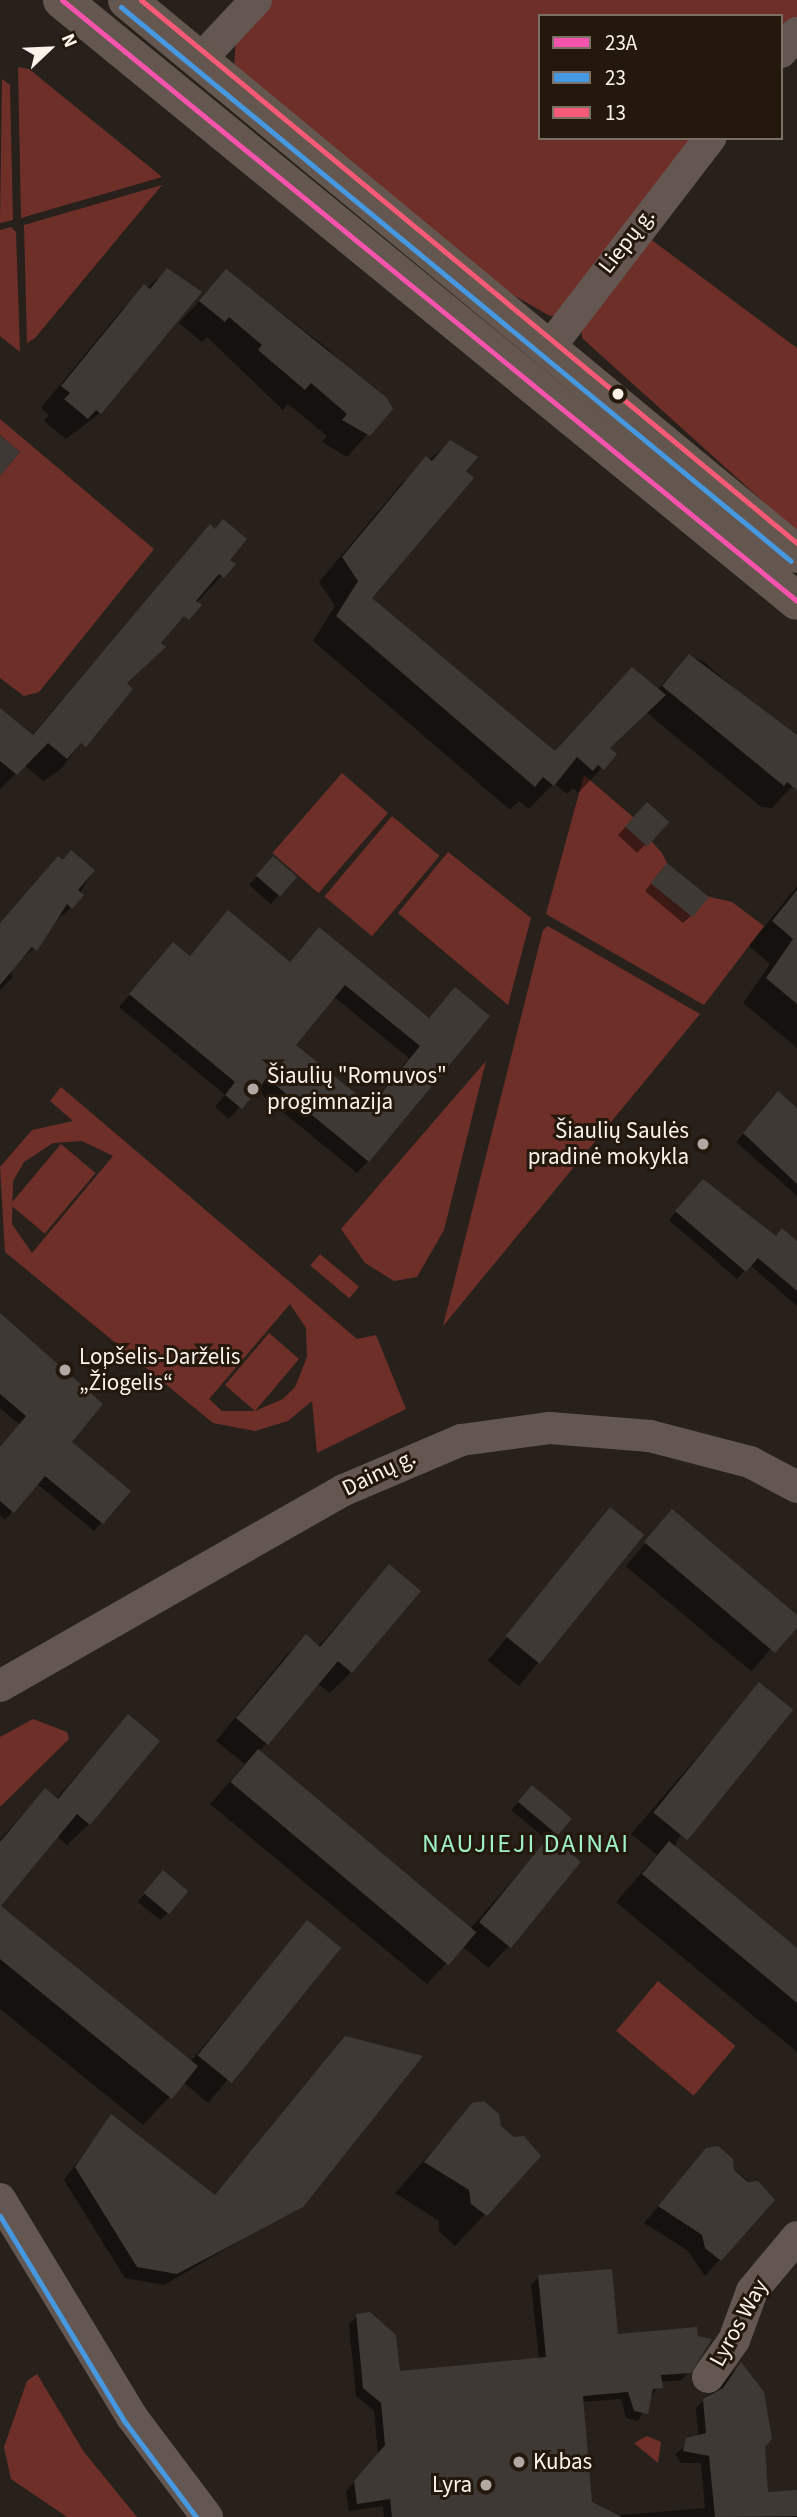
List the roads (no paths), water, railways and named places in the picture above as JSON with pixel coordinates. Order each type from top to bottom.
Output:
[{"type":"main road","points":[[62,0],[797,601]]},
{"type":"main road","points":[[127,0],[797,554]]},
{"type":"street","points":[[200,60],[256,0]]},
{"type":"street","points":[[783,50],[797,33]]},
{"type":"street","name":"Liepų g.","points":[[549,348],[708,140]]},
{"type":"street","name":"Dainų g.","points":[[0,1686],[344,1490],[461,1440],[550,1427],[650,1436],[750,1462],[797,1486]]},
{"type":"street","points":[[0,2199],[132,2417],[207,2517]]},
{"type":"street","name":"Lyros Way","points":[[708,2377],[734,2340],[752,2291],[797,2237]]},
{"type":"place","name":"Šiaulių \"Romuvos\" progimnazija","points":[[253,1089]]},
{"type":"place","name":"Šiaulių Saulės pradinė mokykla","points":[[703,1144]]},
{"type":"place","name":"Lopšelis-Darželis „Žiogelis“","points":[[65,1370]]},
{"type":"place","name":"Kubas","points":[[519,2462]]},
{"type":"place","name":"Lyra","points":[[486,2485]]},
{"type":"district","name":"NAUJIEJI DAINAI","points":[[526,1844]]}]
